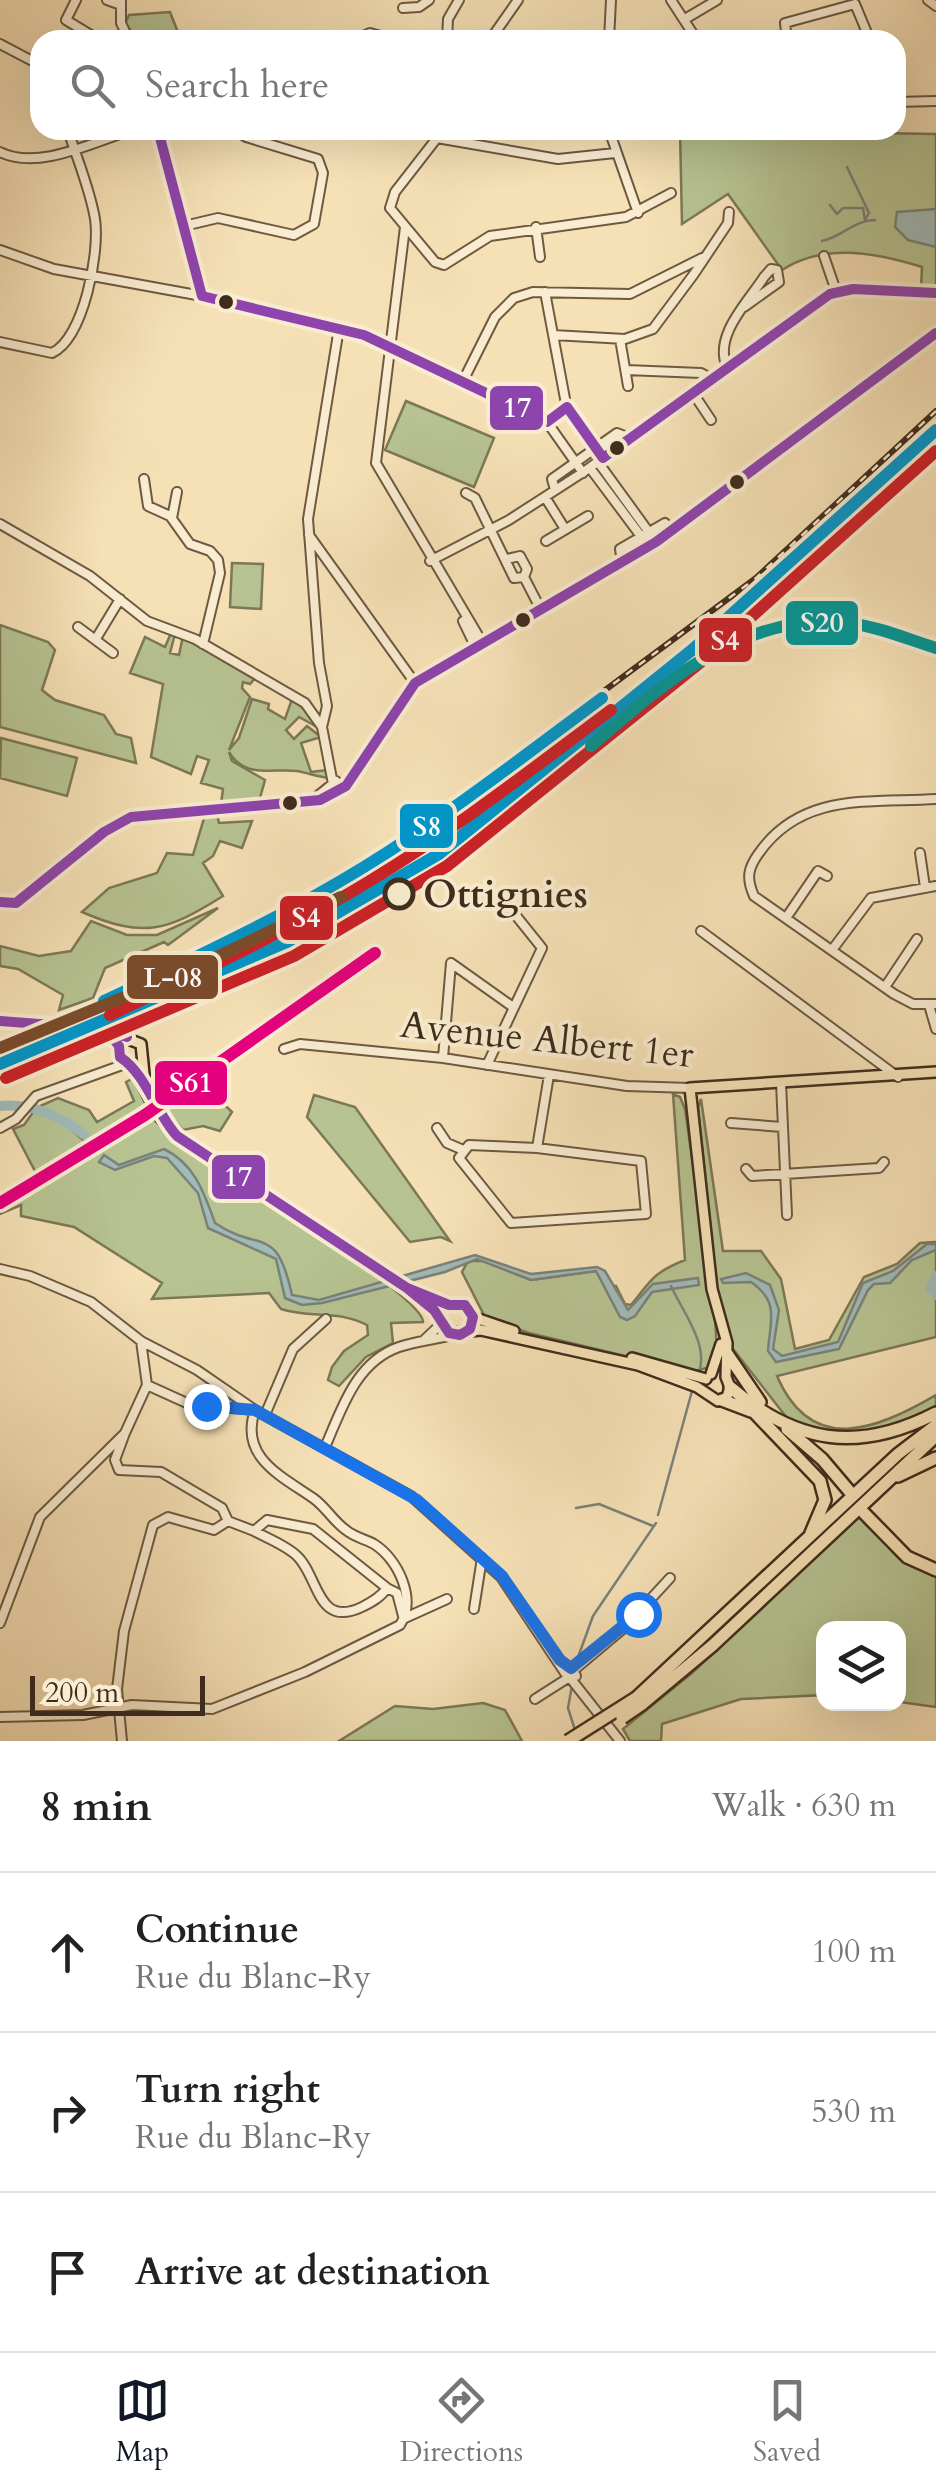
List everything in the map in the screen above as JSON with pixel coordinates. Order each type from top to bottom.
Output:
[{"type":"highway","points":[[726,1352],[769,1414],[820,1438],[876,1436],[936,1413]]},
{"type":"highway","points":[[728,1382],[838,1478]]},
{"type":"highway","points":[[722,1400],[754,1413],[798,1445],[849,1494],[820,1438]]},
{"type":"highway","points":[[754,1413],[820,1481],[825,1500],[810,1538]]},
{"type":"highway","points":[[568,1741],[639,1702],[936,1424]]},
{"type":"highway","points":[[584,1741],[713,1645],[936,1436]]},
{"type":"highway","points":[[873,1491],[936,1458]]},
{"type":"highway","points":[[865,1511],[903,1547],[936,1567]]},
{"type":"main road","points":[[0,1021],[48,1024]]},
{"type":"main road","points":[[146,1092],[141,1044],[108,1031],[146,1092],[176,1136],[407,1288],[449,1305],[465,1305],[472,1317],[545,1340],[728,1382]]},
{"type":"main road","points":[[119,1050],[130,1039]]},
{"type":"main road","points":[[128,1064],[143,1057]]},
{"type":"main road","name":"Avenue Albert 1er","points":[[690,1088],[936,1072]]},
{"type":"main road","points":[[407,1288],[452,1335],[468,1330],[638,1366],[704,1392],[708,1398],[722,1400],[728,1382],[726,1352],[712,1289],[690,1088]]},
{"type":"main road","points":[[441,1320],[449,1305]]},
{"type":"main road","points":[[468,1330],[472,1317]]},
{"type":"main road","points":[[704,1392],[720,1352],[721,1326]]},
{"type":"street","points":[[76,0],[66,20],[82,30]]},
{"type":"street","points":[[107,0],[121,3],[123,30]]},
{"type":"street","points":[[403,8],[419,7],[429,0]]},
{"type":"street","points":[[447,30],[448,16],[459,0]]},
{"type":"street","points":[[609,30],[610,0]]},
{"type":"street","points":[[671,0],[692,30]]},
{"type":"street","points":[[686,19],[717,0]]},
{"type":"street","points":[[928,0],[936,6]]},
{"type":"street","points":[[496,30],[515,1]]},
{"type":"street","points":[[786,30],[785,23],[855,4],[866,30]]},
{"type":"street","points":[[0,44],[30,60]]},
{"type":"street","points":[[906,102],[936,101]]},
{"type":"street","points":[[0,342],[44,354],[60,349],[80,324],[95,223],[71,140]]},
{"type":"street","points":[[0,152],[27,159],[97,140]]},
{"type":"street","points":[[161,140],[202,296]]},
{"type":"street","points":[[184,226],[218,218],[294,235],[314,224],[323,174],[318,158],[304,151],[252,140]]},
{"type":"street","points":[[434,140],[390,200],[392,211],[405,227],[444,266],[490,236],[638,213],[671,193]]},
{"type":"street","points":[[441,140],[558,159],[615,153]]},
{"type":"street","points":[[596,153],[603,140]]},
{"type":"street","points":[[611,140],[638,213]]},
{"type":"street","points":[[553,335],[620,339],[644,334],[661,323],[728,223],[729,212]]},
{"type":"street","points":[[405,227],[387,344],[376,463],[478,644]]},
{"type":"street","points":[[536,227],[540,257]]},
{"type":"street","points":[[400,250],[417,241]]},
{"type":"street","points":[[0,250],[54,269],[202,296],[340,328],[387,344],[547,422],[575,461],[594,465],[649,531],[652,544]]},
{"type":"street","points":[[463,380],[503,305],[526,293],[635,293],[692,259],[706,256]]},
{"type":"street","points":[[824,256],[836,291]]},
{"type":"street","points":[[728,367],[723,343],[744,307],[770,269],[777,270],[778,282],[744,307]]},
{"type":"street","points":[[430,562],[545,498],[836,291],[936,292]]},
{"type":"street","points":[[544,292],[567,407],[596,447],[594,465],[640,537],[652,544]]},
{"type":"street","points":[[337,785],[322,727],[326,706],[318,663],[309,535],[340,328]]},
{"type":"street","points":[[0,902],[16,903],[104,832],[132,817],[310,801],[337,785],[356,769],[416,683],[652,544],[936,333]]},
{"type":"street","points":[[620,339],[628,386]]},
{"type":"street","points":[[626,370],[701,372],[712,379]]},
{"type":"street","points":[[692,393],[712,420]]},
{"type":"street","points":[[547,422],[567,407]]},
{"type":"street","points":[[556,490],[552,479],[575,461],[617,432],[630,438]]},
{"type":"street","points":[[144,480],[148,506],[172,518],[190,544],[210,551],[220,564],[202,644]]},
{"type":"street","points":[[172,518],[177,492]]},
{"type":"street","points":[[466,493],[475,498],[507,559],[520,556],[527,568],[524,577],[540,608]]},
{"type":"street","points":[[545,498],[566,529]]},
{"type":"street","points":[[546,541],[588,516]]},
{"type":"street","points":[[622,562],[618,551],[649,531],[664,522],[672,530]]},
{"type":"street","points":[[0,524],[42,545],[148,621],[202,644],[294,694],[322,727]]},
{"type":"street","points":[[309,535],[416,683]]},
{"type":"street","points":[[97,637],[120,600]]},
{"type":"street","points":[[78,627],[97,637],[113,654]]},
{"type":"street","points":[[936,799],[835,806],[798,814],[778,828],[753,862],[748,878],[754,896],[885,987],[906,1001],[933,1004],[936,1029]]},
{"type":"street","points":[[920,853],[925,886]]},
{"type":"street","points":[[786,918],[822,874],[810,864]]},
{"type":"street","points":[[832,950],[871,898],[936,886]]},
{"type":"street","points":[[487,1065],[540,952],[538,940],[506,902]]},
{"type":"street","points":[[701,931],[885,1064],[893,1077]]},
{"type":"street","points":[[885,987],[917,939]]},
{"type":"street","points":[[443,1058],[452,962],[514,1007]]},
{"type":"street","name":"Avenue Albert 1er","points":[[284,1049],[300,1044],[443,1058],[648,1088],[690,1088]]},
{"type":"street","points":[[110,1069],[119,1050]]},
{"type":"street","points":[[0,1128],[19,1116],[28,1103],[51,1090],[128,1064]]},
{"type":"street","points":[[537,1148],[549,1076]]},
{"type":"street","points":[[781,1083],[787,1215]]},
{"type":"street","points":[[732,1123],[782,1127]]},
{"type":"street","points":[[438,1128],[447,1143],[461,1150]]},
{"type":"street","points":[[469,1144],[537,1148],[640,1160],[646,1214],[511,1223],[459,1158],[461,1150],[469,1144]]},
{"type":"street","points":[[746,1185],[749,1172],[882,1168]]},
{"type":"street","points":[[0,1269],[30,1276],[91,1302],[141,1341],[417,1500],[504,1579],[620,1741]]},
{"type":"street","points":[[265,1415],[293,1349],[326,1319]]},
{"type":"street","points":[[419,1342],[432,1337],[441,1320]]},
{"type":"street","points":[[326,1446],[362,1373],[391,1350],[452,1335]]},
{"type":"street","points":[[141,1341],[147,1385],[116,1458],[120,1470],[161,1472],[222,1508],[228,1521],[298,1556],[319,1598],[335,1610],[346,1613],[359,1608],[388,1588]]},
{"type":"street","points":[[147,1385],[188,1404],[255,1410]]},
{"type":"street","points":[[255,1410],[254,1441],[264,1464],[320,1504],[346,1530],[388,1557],[402,1580],[404,1620]]},
{"type":"street","points":[[0,1623],[40,1518],[125,1434]]},
{"type":"street","points":[[122,1741],[117,1684],[125,1623],[157,1520],[168,1517],[214,1530],[228,1521]]},
{"type":"street","points":[[254,1531],[268,1520],[313,1528],[397,1593],[404,1620]]},
{"type":"street","points":[[474,1609],[475,1582],[482,1558]]},
{"type":"street","points":[[536,1699],[624,1628],[670,1578]]},
{"type":"street","points":[[0,1717],[82,1714],[121,1708],[212,1709],[306,1672],[447,1599]]},
{"type":"green space","points":[[170,12],[177,30],[130,30],[125,24],[129,15]]},
{"type":"green space","points":[[906,134],[936,134],[936,288],[921,287],[922,267],[868,254],[815,256],[782,270],[728,194],[682,224],[680,140],[906,140]]},
{"type":"green space","points":[[406,401],[494,438],[474,487],[385,450]]},
{"type":"green space","points":[[232,563],[263,564],[261,609],[230,607]]},
{"type":"green space","points":[[0,625],[48,642],[55,650],[42,690],[55,700],[104,715],[116,734],[131,738],[136,763],[0,727]]},
{"type":"green space","points":[[171,633],[175,634],[170,653],[179,655],[183,636],[257,676],[250,684],[243,682],[242,688],[250,697],[229,750],[239,738],[252,699],[269,704],[268,709],[285,719],[292,699],[308,712],[317,727],[299,717],[286,730],[294,739],[307,726],[321,737],[301,743],[311,772],[328,770],[329,778],[297,771],[251,769],[229,752],[232,761],[265,780],[259,801],[221,804],[223,789],[201,783],[209,760],[197,756],[191,774],[151,757],[163,684],[130,673],[145,637],[165,647]]},
{"type":"green space","points":[[1,738],[77,758],[67,796],[0,778]]},
{"type":"green space","points":[[217,814],[219,823],[252,821],[242,848],[220,841],[213,856],[203,863],[223,896],[186,917],[155,927],[122,926],[82,912],[109,888],[157,873],[167,853],[193,855],[205,815]]},
{"type":"green space","points":[[218,908],[168,945],[164,942],[105,968],[93,998],[59,1010],[63,995],[18,969],[0,966],[0,946],[39,956],[71,951],[91,921],[127,935],[157,935]]},
{"type":"green space","points":[[219,1073],[210,1083],[210,1091],[232,1112],[220,1131],[203,1126],[183,1130],[165,1109]]},
{"type":"green space","points":[[134,1078],[146,1105],[91,1142],[61,1117],[38,1107],[58,1098],[89,1110],[97,1122],[134,1101],[126,1082]]},
{"type":"green space","points":[[673,1094],[680,1097],[685,1109],[715,1320],[717,1350],[710,1367],[692,1372],[529,1333],[485,1317],[462,1272],[468,1261],[486,1261],[531,1280],[596,1271],[605,1286],[616,1286],[625,1304],[631,1305],[659,1274],[685,1260]]},
{"type":"green space","points":[[314,1095],[355,1107],[450,1241],[441,1237],[410,1242],[307,1117]]},
{"type":"green space","points":[[701,1099],[723,1251],[761,1251],[781,1279],[795,1349],[829,1340],[864,1277],[897,1264],[920,1243],[936,1242],[936,1337],[777,1376],[791,1401],[808,1418],[827,1427],[848,1429],[891,1418],[936,1395],[936,1407],[878,1431],[838,1436],[787,1418],[730,1345],[717,1289],[698,1108]]},
{"type":"green space","points":[[34,1111],[63,1123],[87,1143],[36,1173],[13,1129],[24,1125]]},
{"type":"green space","points":[[154,1115],[175,1139],[390,1286],[423,1322],[391,1323],[393,1343],[366,1357],[339,1386],[328,1380],[332,1367],[344,1351],[368,1335],[367,1325],[344,1317],[281,1309],[269,1293],[152,1299],[162,1283],[74,1227],[21,1216],[21,1205],[0,1214],[0,1209]]},
{"type":"green space","points":[[861,1514],[936,1573],[936,1707],[906,1703],[906,1621],[816,1621],[816,1695],[741,1699],[662,1724],[661,1741],[630,1741],[623,1729],[692,1673]]},
{"type":"green space","points":[[483,1703],[505,1710],[522,1741],[339,1741],[395,1706],[433,1709]]},
{"type":"water","points":[[936,209],[936,247],[908,240],[895,227],[897,212]]},
{"type":"water","points":[[164,1149],[191,1171],[215,1223],[264,1243],[280,1257],[292,1295],[319,1300],[475,1255],[531,1274],[597,1267],[605,1271],[628,1310],[653,1284],[698,1278],[699,1285],[652,1292],[635,1316],[627,1320],[620,1317],[596,1271],[531,1280],[477,1259],[445,1272],[302,1305],[285,1298],[276,1259],[208,1228],[198,1193],[167,1158],[154,1156],[115,1170],[99,1162],[104,1155],[119,1165]]},
{"type":"water","points":[[927,1244],[936,1244],[936,1250],[912,1260],[890,1283],[874,1284],[868,1290],[839,1349],[776,1362],[768,1351],[771,1313],[766,1297],[751,1282],[723,1283],[721,1279],[746,1273],[770,1285],[779,1310],[773,1349],[782,1356],[838,1342],[863,1283],[893,1271]]},
{"type":"waterway","points":[[847,167],[869,213],[865,220]]},
{"type":"waterway","points":[[830,205],[837,214],[843,208],[863,208],[865,220]]},
{"type":"waterway","points":[[822,241],[875,220]]},
{"type":"waterway","points":[[0,1106],[45,1112],[85,1135]]},
{"type":"waterway","points":[[936,1276],[931,1288],[936,1295]]},
{"type":"waterway","points":[[671,1286],[697,1339],[699,1372]]},
{"type":"waterway","points":[[658,1515],[692,1391]]},
{"type":"waterway","points":[[576,1508],[599,1504],[653,1526]]},
{"type":"waterway","points":[[577,1660],[593,1616],[656,1523]]},
{"type":"waterway","points":[[572,1686],[568,1708],[575,1730]]},
{"type":"tunnel","points":[[48,1024],[107,1031]]},
{"type":"railway","points":[[141,983],[324,886],[453,803],[756,578],[936,411]]},
{"type":"railway","points":[[0,1068],[290,953],[478,838],[823,547],[936,431]]},
{"type":"railway","points":[[720,646],[747,633],[800,621],[854,624],[936,644]]},
{"type":"railway","points":[[260,937],[383,868],[548,750]]},
{"type":"railway","points":[[46,1035],[160,984]]},
{"type":"transit line","name":"17","points":[[161,140],[202,296],[364,335],[547,422],[567,407],[603,458],[830,294],[853,289],[936,293]]},
{"type":"transit line","name":"17","points":[[0,902],[16,903],[104,832],[131,817],[320,800],[346,786],[415,683],[656,542],[936,333]]},
{"type":"transit line","name":"S8","points":[[0,1064],[287,942],[439,854],[692,650],[936,430]]},
{"type":"transit line","name":"S4","points":[[6,1078],[294,956],[447,866],[702,661],[936,451]]},
{"type":"transit line","name":"S20","points":[[591,746],[647,699],[707,657],[774,628],[809,622],[847,623],[936,648]]},
{"type":"transit line","name":"S8","points":[[104,1001],[333,886],[455,806],[602,698]]},
{"type":"transit line","name":"S4","points":[[110,1015],[274,935],[368,882],[461,821],[611,710]]},
{"type":"transit line","name":"L-08","points":[[0,1048],[190,970],[341,897]]},
{"type":"transit line","name":"S61","points":[[0,1203],[145,1115],[375,953]]},
{"type":"transit line","name":"17","points":[[0,1021],[92,1028],[127,1037]]},
{"type":"transit line","name":"17","points":[[107,1031],[119,1046],[120,1057],[137,1073],[177,1136],[407,1288]]},
{"type":"transit line","name":"17","points":[[407,1288],[449,1305],[465,1305],[473,1317],[470,1329],[460,1335],[449,1333],[434,1310],[407,1288]]},
{"type":"place","name":"Ottignies","points":[[399,894]]},
{"type":"route","points":[[206,1406],[255,1410],[326,1446],[417,1500],[504,1579],[560,1660],[574,1670],[638,1614]]}]
